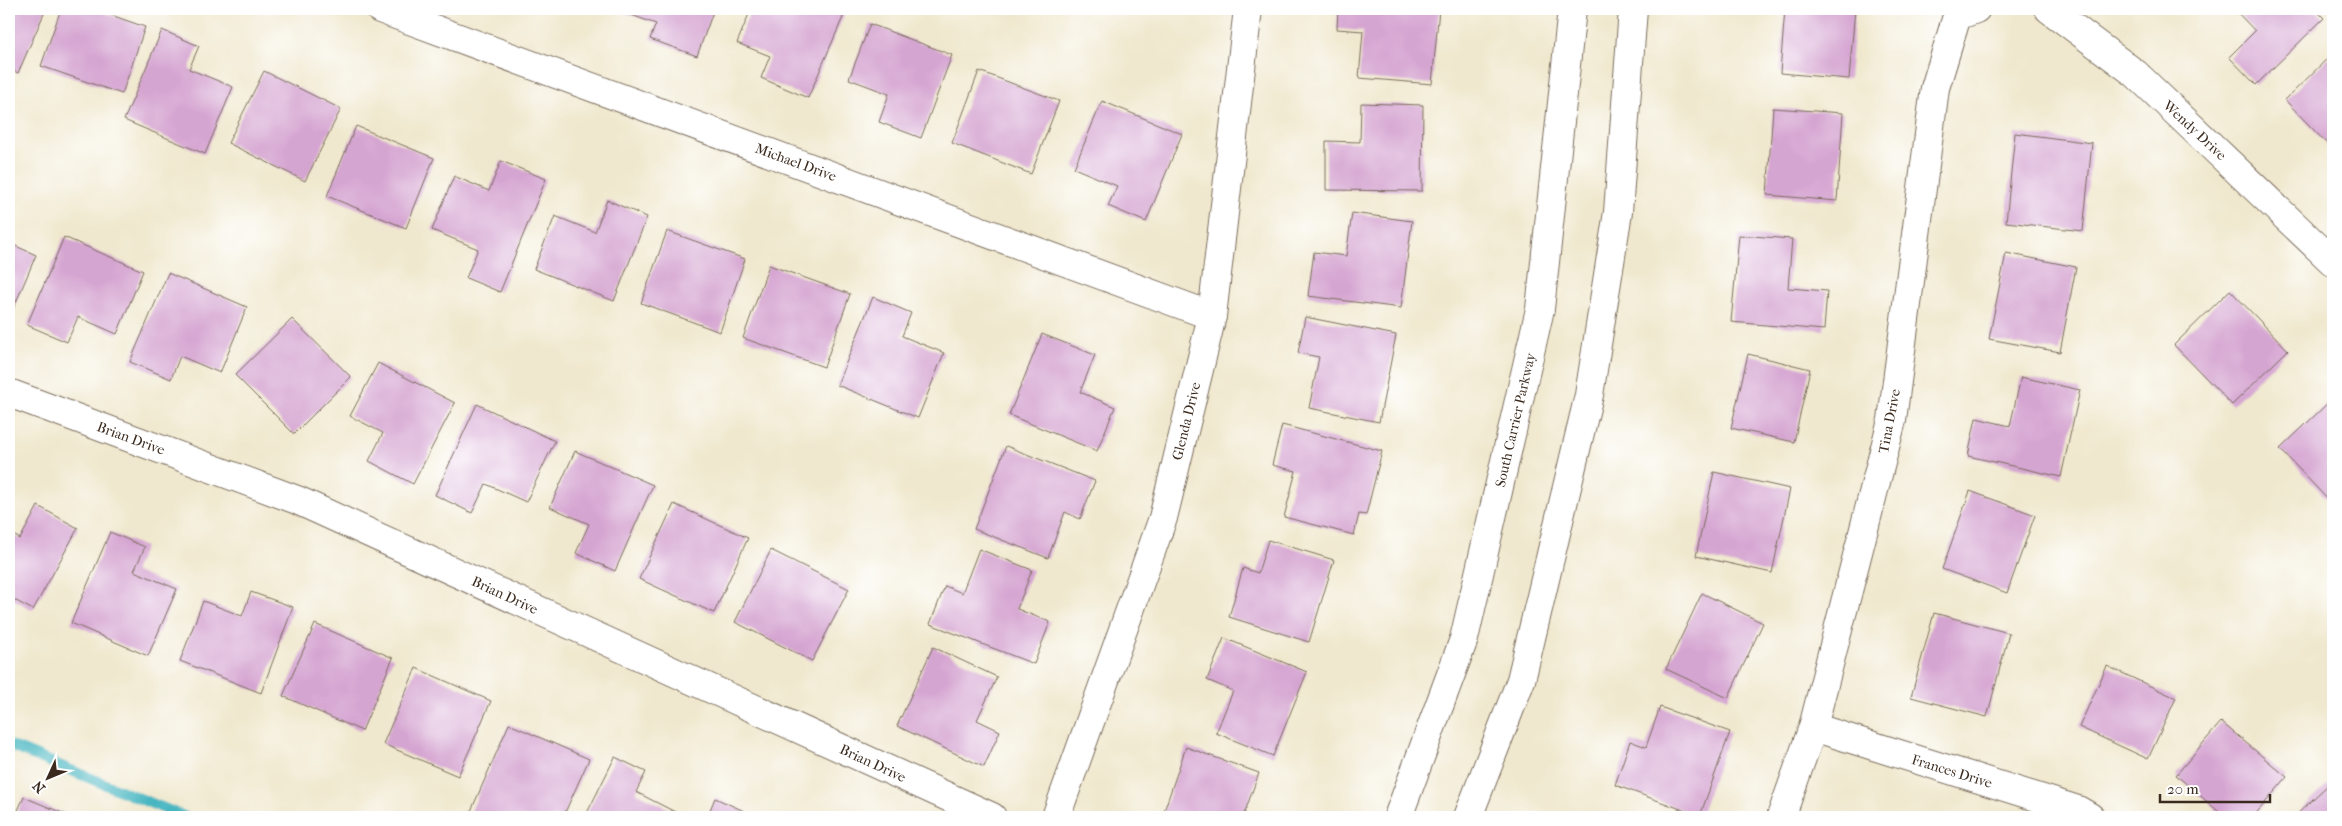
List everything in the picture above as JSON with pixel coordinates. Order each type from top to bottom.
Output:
[{"type":"street","name":"Michael Drive","points":[[380,9],[1212,316]]},
{"type":"street","name":"Glenda Drive","points":[[1056,817],[1163,518],[1212,316],[1248,9]]},
{"type":"street","name":"South Carrier Parkway","points":[[1398,817],[1464,639],[1540,309],[1572,9]]},
{"type":"street","points":[[1468,817],[1521,680],[1589,395],[1618,212],[1633,9]]},
{"type":"street","name":"Wendy Drive","points":[[2049,9],[2136,74],[2333,262]]},
{"type":"street","name":"Tina Drive","points":[[1781,817],[1813,727],[1892,420],[1935,88],[1967,13]]},
{"type":"street","name":"Brian Drive","points":[[9,393],[297,500],[992,817]]},
{"type":"street","name":"Frances Drive","points":[[1813,727],[2078,810],[2090,817]]},
{"type":"building","points":[[9,9],[46,9],[18,73],[9,69]]},
{"type":"building","points":[[61,9],[94,9],[145,27],[122,94],[41,66]]},
{"type":"building","points":[[627,9],[714,9],[697,56],[650,39],[656,24],[626,13]]},
{"type":"building","points":[[751,9],[828,9],[844,15],[808,98],[761,78],[770,56],[737,43]]},
{"type":"building","points":[[1338,9],[1439,9],[1432,84],[1359,78],[1363,31],[1337,29]]},
{"type":"building","points":[[1785,9],[1855,9],[1849,79],[1780,73]]},
{"type":"building","points":[[2234,9],[2315,9],[2324,18],[2256,85],[2229,57],[2255,31]]},
{"type":"building","points":[[870,24],[952,55],[921,138],[879,122],[889,94],[849,79]]},
{"type":"building","points":[[162,30],[199,46],[189,69],[233,87],[205,154],[124,120]]},
{"type":"building","points":[[2333,53],[2333,150],[2285,100]]},
{"type":"building","points":[[264,71],[341,109],[305,181],[228,143]]},
{"type":"building","points":[[979,71],[1059,101],[1031,174],[952,143]]},
{"type":"building","points":[[1102,101],[1182,134],[1146,222],[1108,206],[1117,186],[1074,168]]},
{"type":"building","points":[[1361,103],[1423,105],[1422,191],[1326,190],[1326,141],[1360,142]]},
{"type":"building","points":[[1773,108],[1843,113],[1837,201],[1767,195]]},
{"type":"building","points":[[356,126],[434,158],[406,228],[327,196]]},
{"type":"building","points":[[2015,133],[2092,143],[2083,231],[2006,222]]},
{"type":"building","points":[[501,161],[546,179],[500,292],[466,278],[478,249],[432,230],[454,176],[489,191]]},
{"type":"building","points":[[607,200],[647,217],[614,301],[534,269],[555,216],[595,232]]},
{"type":"building","points":[[1352,213],[1412,221],[1401,308],[1308,296],[1314,252],[1346,256]]},
{"type":"building","points":[[667,231],[745,259],[720,332],[641,303]]},
{"type":"building","points":[[1739,235],[1792,239],[1788,288],[1827,291],[1824,330],[1731,322]]},
{"type":"building","points":[[64,237],[143,271],[117,334],[78,317],[67,342],[27,325]]},
{"type":"building","points":[[9,243],[36,255],[9,319]]},
{"type":"building","points":[[2006,253],[2076,267],[2060,352],[1989,339]]},
{"type":"building","points":[[769,265],[850,294],[824,367],[743,338]]},
{"type":"building","points":[[168,273],[247,307],[220,373],[180,356],[171,379],[130,362]]},
{"type":"building","points":[[2230,290],[2288,350],[2232,405],[2174,345]]},
{"type":"building","points":[[873,297],[911,313],[902,336],[944,353],[918,418],[837,385]]},
{"type":"building","points":[[1305,317],[1396,335],[1379,422],[1309,408],[1319,357],[1298,353]]},
{"type":"building","points":[[292,319],[351,377],[294,434],[235,375]]},
{"type":"building","points":[[1042,334],[1095,355],[1080,392],[1115,407],[1097,451],[1009,415]]},
{"type":"building","points":[[1748,354],[1810,369],[1794,442],[1731,428]]},
{"type":"building","points":[[378,363],[455,403],[413,484],[369,461],[383,433],[350,416]]},
{"type":"building","points":[[2021,377],[2080,390],[2061,477],[1968,456],[1976,418],[2010,426]]},
{"type":"building","points":[[2332,399],[2333,401],[2333,505],[2280,449]]},
{"type":"building","points":[[477,404],[555,441],[526,502],[486,484],[472,513],[435,495]]},
{"type":"building","points":[[1282,425],[1382,451],[1366,515],[1359,514],[1354,535],[1284,517],[1296,471],[1272,465]]},
{"type":"building","points":[[1006,446],[1095,481],[1080,519],[1065,512],[1048,558],[974,529]]},
{"type":"building","points":[[575,451],[653,485],[615,571],[576,553],[589,524],[550,507]]},
{"type":"building","points":[[1714,472],[1790,489],[1772,573],[1696,556]]},
{"type":"building","points":[[1970,491],[2035,515],[2007,593],[1942,569]]},
{"type":"building","points":[[674,504],[748,538],[714,613],[639,579]]},
{"type":"building","points":[[38,506],[78,528],[33,610],[9,597],[9,532],[20,539]]},
{"type":"building","points":[[110,532],[145,547],[134,571],[177,589],[148,656],[71,623]]},
{"type":"building","points":[[1268,540],[1334,560],[1309,642],[1229,617],[1243,568],[1258,573]]},
{"type":"building","points":[[979,549],[1032,570],[1017,609],[1050,622],[1034,664],[930,624],[945,586],[962,593]]},
{"type":"building","points":[[771,550],[849,589],[812,661],[735,622]]},
{"type":"building","points":[[251,592],[293,607],[261,693],[180,661],[203,601],[242,616]]},
{"type":"building","points":[[1702,593],[1763,623],[1728,698],[1666,669]]},
{"type":"building","points":[[1934,613],[2009,633],[1987,717],[1911,697]]},
{"type":"building","points":[[315,624],[393,658],[362,731],[283,696]]},
{"type":"building","points":[[1224,638],[1307,672],[1273,756],[1216,733],[1233,691],[1207,680]]},
{"type":"building","points":[[933,647],[997,677],[977,720],[1000,731],[984,767],[897,726]]},
{"type":"building","points":[[2107,666],[2176,698],[2148,759],[2079,727]]},
{"type":"building","points":[[416,668],[491,701],[458,776],[383,744]]},
{"type":"building","points":[[1660,707],[1730,732],[1700,816],[1615,785],[1630,741],[1646,747]]},
{"type":"building","points":[[2221,722],[2287,777],[2253,817],[2225,817],[2176,775]]},
{"type":"building","points":[[509,724],[589,759],[563,817],[485,817],[471,811]]},
{"type":"building","points":[[1186,747],[1259,773],[1243,817],[1162,817]]},
{"type":"building","points":[[615,757],[646,772],[636,792],[685,817],[585,817]]},
{"type":"building","points":[[2330,783],[2333,787],[2333,817],[2294,817]]},
{"type":"building","points":[[24,797],[72,817],[15,817]]},
{"type":"building","points":[[715,798],[753,815],[753,817],[707,817]]},
{"type":"waterway","points":[[9,745],[185,817]]}]
